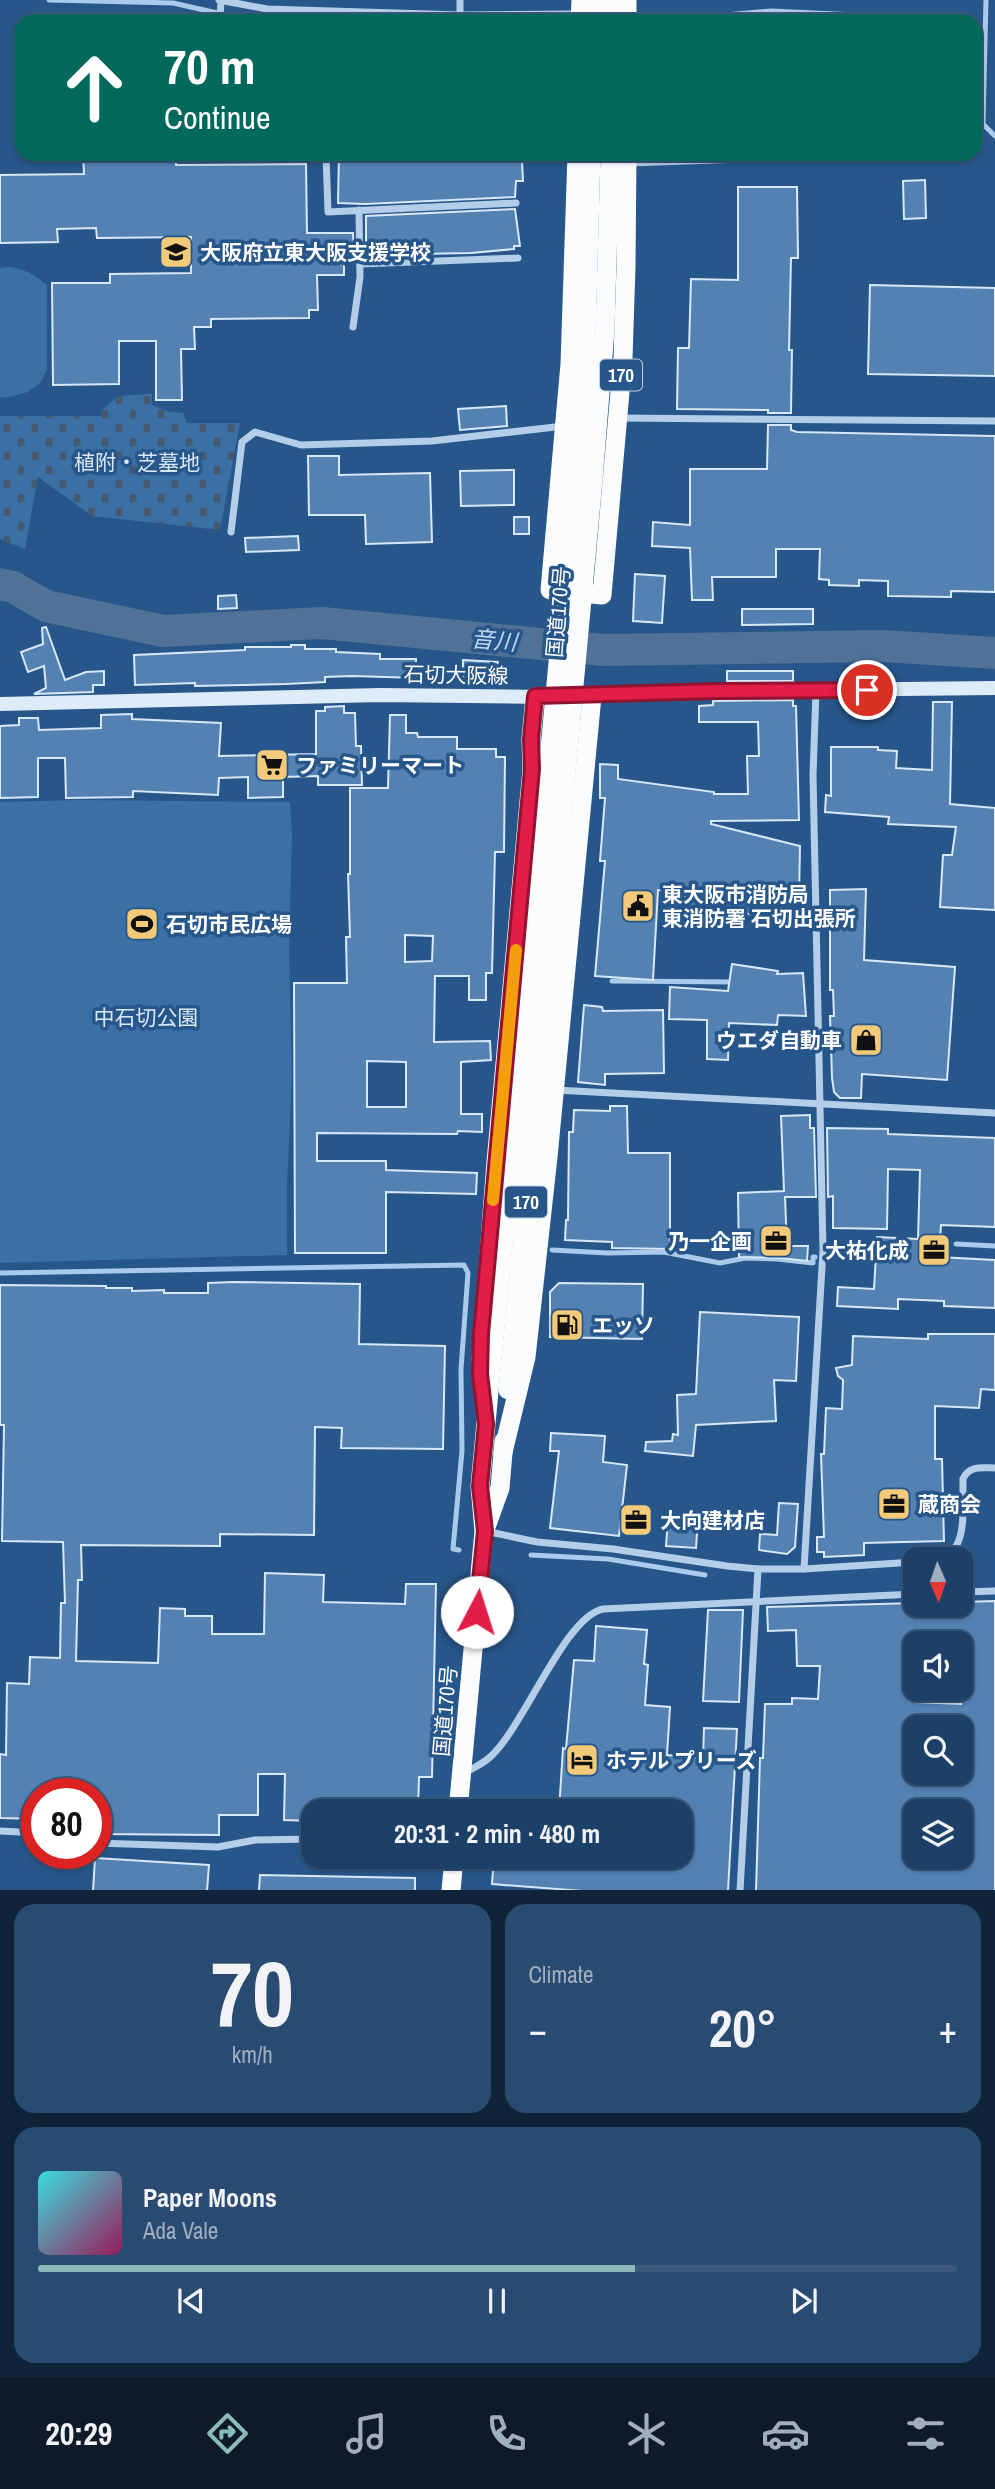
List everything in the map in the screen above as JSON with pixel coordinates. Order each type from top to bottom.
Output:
[{"type":"highway","points":[[591,13],[612,0]]},
{"type":"highway","name":"170","points":[[577,161],[573,309],[550,590],[602,595],[618,418],[626,267],[627,161]]},
{"type":"highway","name":"国道170号","points":[[584,479],[591,161]]},
{"type":"highway","name":"国道170号","points":[[485,1531],[500,1488],[548,869],[584,479],[605,330],[610,161]]},
{"type":"highway","points":[[486,1424],[480,1374],[481,1334],[531,782],[535,696]]},
{"type":"highway","points":[[503,1452],[526,1357],[555,1090],[592,696]]},
{"type":"highway","name":"国道170号","points":[[459,1799],[485,1531],[480,1486],[548,869]]},
{"type":"highway","points":[[451,1890],[453,1869]]},
{"type":"main road","name":"石切大阪線","points":[[0,704],[390,695],[592,696],[627,693],[995,688]]},
{"type":"street","points":[[220,0],[267,9],[428,14]]},
{"type":"street","points":[[526,14],[591,13]]},
{"type":"street","points":[[326,161],[328,212],[516,203]]},
{"type":"street","points":[[354,327],[360,264],[359,210]]},
{"type":"street","points":[[360,264],[517,258]]},
{"type":"street","points":[[618,418],[995,421]]},
{"type":"street","points":[[231,532],[242,442],[255,432],[301,445],[432,441],[565,425]]},
{"type":"street","points":[[804,1569],[823,1250],[813,775],[816,691]]},
{"type":"street","points":[[555,1090],[995,1113]]},
{"type":"street","points":[[955,1547],[959,1541],[963,1479],[966,1472],[972,1469],[995,1468]]},
{"type":"street","points":[[485,1531],[537,1542],[613,1549],[758,1569],[903,1563]]},
{"type":"street","points":[[740,1890],[758,1569]]},
{"type":"street","points":[[973,1592],[995,1591]]},
{"type":"street","points":[[462,1775],[488,1759],[501,1744],[565,1644],[592,1612],[609,1608],[903,1595]]},
{"type":"street","points":[[0,1831],[21,1832]]},
{"type":"street","points":[[112,1844],[218,1847],[254,1840],[301,1839]]},
{"type":"green space","points":[[9,267],[29,273],[47,285],[47,370],[40,383],[28,392],[6,398],[0,397],[0,268]]},
{"type":"green space","name":"植附・芝墓地","points":[[152,394],[152,405],[169,412],[183,413],[187,423],[240,423],[220,530],[92,516],[38,477],[25,549],[0,539],[0,416],[101,416],[101,411],[118,396]]},
{"type":"green space","name":"中石切公園","points":[[0,802],[290,802],[292,1075],[287,1255],[0,1263]]},
{"type":"building","name":"大阪府立東大阪支援学校","points":[[83,161],[176,161],[176,165],[306,164],[307,233],[353,233],[354,256],[344,257],[344,275],[317,275],[318,310],[309,310],[309,318],[211,319],[211,327],[194,327],[195,349],[181,349],[182,400],[156,400],[156,341],[119,341],[119,384],[53,385],[52,283],[110,283],[110,274],[191,273],[191,237],[97,238],[96,228],[57,229],[58,242],[0,243],[0,175],[84,174]]},
{"type":"building","points":[[339,161],[522,161],[523,181],[516,181],[515,197],[338,203]]},
{"type":"building","points":[[925,180],[926,218],[904,219],[903,181]]},
{"type":"building","points":[[738,187],[797,187],[798,258],[791,258],[791,413],[768,413],[768,410],[677,409],[678,348],[689,348],[691,279],[738,280]]},
{"type":"building","points":[[515,209],[520,246],[514,246],[514,249],[471,253],[366,255],[366,216]]},
{"type":"building","points":[[870,285],[995,288],[995,376],[868,374]]},
{"type":"building","points":[[506,406],[507,426],[460,430],[458,409]]},
{"type":"building","points":[[768,425],[791,425],[791,430],[797,432],[995,436],[995,592],[951,591],[951,597],[888,596],[888,581],[859,580],[859,586],[829,585],[829,580],[819,579],[820,549],[776,549],[776,577],[712,577],[713,600],[692,600],[690,548],[652,546],[653,522],[690,525],[690,469],[767,469]]},
{"type":"building","points":[[308,456],[339,456],[339,475],[430,473],[432,542],[366,544],[365,515],[309,515]]},
{"type":"building","points":[[514,470],[514,505],[461,506],[460,471]]},
{"type":"building","points":[[514,517],[529,517],[529,534],[514,534]]},
{"type":"building","points":[[298,536],[299,550],[246,552],[245,538]]},
{"type":"building","points":[[635,574],[665,576],[662,623],[633,621]]},
{"type":"building","points":[[236,595],[237,608],[218,609],[218,596]]},
{"type":"building","points":[[742,609],[813,609],[813,624],[742,625]]},
{"type":"building","points":[[46,627],[65,680],[86,672],[104,671],[104,685],[93,685],[93,692],[34,694],[46,688],[44,666],[28,672],[21,652],[43,644],[42,628]]},
{"type":"building","points":[[305,645],[305,649],[380,654],[380,659],[416,659],[416,678],[352,676],[325,677],[325,682],[286,684],[135,685],[134,655]]},
{"type":"building","points":[[463,660],[498,662],[498,681],[463,682]]},
{"type":"building","points":[[727,671],[793,671],[793,681],[727,681]]},
{"type":"building","points":[[793,700],[793,706],[796,706],[799,820],[711,821],[711,824],[800,846],[799,896],[791,895],[790,916],[685,911],[686,891],[658,890],[653,980],[595,976],[605,861],[600,861],[605,798],[600,798],[600,764],[618,765],[618,779],[714,794],[748,794],[747,756],[759,756],[758,722],[699,722],[699,706],[713,705],[713,701]]},
{"type":"building","points":[[933,702],[952,702],[950,804],[995,808],[995,910],[940,907],[943,855],[952,855],[956,827],[888,824],[889,817],[825,812],[826,795],[831,796],[831,747],[878,747],[878,750],[897,751],[896,768],[932,770]]},
{"type":"building","points":[[344,706],[344,713],[355,713],[356,746],[361,746],[362,785],[318,785],[318,776],[283,777],[283,797],[248,798],[248,777],[219,778],[218,795],[133,791],[133,797],[66,798],[65,758],[38,758],[38,797],[0,798],[0,726],[19,725],[19,718],[38,718],[39,730],[101,728],[101,715],[132,714],[132,719],[221,723],[219,756],[316,754],[316,711],[325,711],[325,707]]},
{"type":"building","points":[[390,715],[406,715],[406,733],[417,733],[418,737],[457,737],[457,749],[496,749],[496,757],[505,757],[504,852],[495,852],[492,973],[486,973],[486,1000],[469,1000],[469,976],[435,976],[434,1042],[490,1041],[491,1060],[461,1062],[461,1114],[482,1114],[482,1132],[317,1133],[317,1161],[386,1161],[386,1170],[477,1173],[476,1194],[386,1192],[386,1253],[295,1253],[294,983],[347,983],[346,937],[350,937],[350,788],[388,788]],"holes":[[[405,935],[433,936],[432,961],[405,962]],[[367,1061],[406,1062],[406,1107],[367,1107]]]},
{"type":"building","points":[[866,889],[864,960],[955,967],[947,1080],[862,1074],[861,1098],[840,1098],[834,1092],[832,1078],[830,1016],[834,1016],[833,990],[830,990],[830,890]]},
{"type":"building","points":[[732,964],[778,971],[777,974],[803,973],[806,1016],[778,1015],[777,1025],[729,1023],[728,1060],[707,1059],[707,1020],[669,1019],[670,987],[728,991]]},
{"type":"building","points":[[584,1005],[602,1007],[603,1011],[663,1010],[664,1073],[605,1074],[605,1085],[578,1082]]},
{"type":"building","points":[[610,1106],[627,1106],[628,1153],[670,1153],[670,1249],[612,1248],[612,1242],[565,1240],[568,1220],[569,1132],[573,1132],[574,1110],[610,1111]]},
{"type":"building","points":[[810,1115],[810,1128],[814,1128],[816,1197],[785,1197],[787,1246],[808,1246],[807,1261],[739,1257],[738,1193],[784,1191],[781,1116]]},
{"type":"building","points":[[827,1128],[888,1129],[888,1134],[995,1138],[995,1227],[941,1225],[939,1257],[995,1260],[995,1308],[944,1306],[944,1301],[898,1299],[898,1309],[837,1306],[838,1287],[874,1289],[877,1237],[918,1239],[920,1170],[888,1169],[887,1229],[833,1228],[833,1196],[828,1197]]},
{"type":"building","points":[[208,1283],[360,1284],[359,1344],[445,1346],[443,1449],[341,1448],[342,1428],[315,1427],[314,1535],[220,1534],[220,1546],[81,1545],[82,1580],[78,1580],[76,1661],[158,1663],[160,1608],[185,1609],[185,1616],[212,1616],[212,1634],[264,1634],[265,1573],[324,1575],[323,1602],[405,1604],[406,1584],[436,1584],[432,1777],[419,1777],[418,1799],[301,1799],[301,1821],[284,1820],[285,1774],[258,1774],[258,1815],[219,1815],[219,1835],[112,1834],[112,1778],[21,1778],[21,1819],[0,1818],[0,1754],[6,1755],[7,1683],[29,1684],[30,1657],[60,1658],[61,1603],[65,1603],[63,1542],[2,1541],[4,1425],[0,1425],[0,1285],[106,1286],[132,1288],[132,1291],[208,1293]]},
{"type":"building","points":[[559,1283],[643,1284],[642,1339],[550,1337],[550,1292]]},
{"type":"building","points":[[700,1312],[799,1317],[796,1381],[774,1380],[776,1421],[696,1425],[693,1456],[645,1451],[646,1442],[672,1441],[673,1434],[678,1435],[677,1395],[696,1394]]},
{"type":"building","points":[[928,1334],[995,1334],[995,1390],[981,1389],[979,1408],[935,1406],[935,1459],[942,1459],[944,1541],[864,1543],[864,1555],[824,1557],[824,1552],[817,1552],[817,1537],[824,1537],[821,1454],[824,1454],[826,1408],[842,1409],[843,1380],[838,1376],[836,1368],[852,1365],[853,1336],[928,1339]]},
{"type":"building","points":[[551,1433],[605,1436],[603,1462],[627,1465],[619,1536],[550,1528],[559,1451],[550,1451]]},
{"type":"building","points":[[779,1503],[798,1504],[795,1547],[787,1554],[759,1550],[760,1534],[777,1535]]},
{"type":"building","points":[[668,1518],[698,1520],[696,1548],[666,1546]]},
{"type":"building","points":[[995,1601],[995,1890],[756,1890],[760,1758],[763,1758],[765,1704],[792,1704],[792,1698],[818,1699],[820,1666],[797,1666],[796,1630],[768,1631],[767,1607],[903,1603],[903,1617],[973,1617],[973,1602]]},
{"type":"building","points":[[708,1610],[743,1610],[739,1702],[703,1701]]},
{"type":"building","points":[[596,1626],[647,1630],[645,1705],[670,1707],[667,1755],[703,1758],[704,1728],[737,1729],[728,1890],[570,1890],[492,1884],[493,1869],[693,1869],[693,1799],[560,1799],[574,1660],[594,1661]]},
{"type":"building","points":[[112,1859],[209,1865],[207,1890],[93,1890],[94,1869],[112,1869]]},
{"type":"building","points":[[260,1875],[415,1878],[415,1890],[259,1890]]},
{"type":"waterway","points":[[49,0],[173,3],[222,14]]},
{"type":"waterway","points":[[983,124],[986,0]]},
{"type":"waterway","points":[[737,14],[771,11],[835,14]]},
{"type":"waterway","points":[[982,123],[995,136]]},
{"type":"waterway","name":"音川","points":[[0,584],[13,587],[46,606],[163,631],[322,623],[603,650],[882,646],[995,653]]},
{"type":"waterway","points":[[612,981],[734,982]]},
{"type":"waterway","points":[[956,1244],[995,1246]]},
{"type":"waterway","points":[[552,1250],[664,1252],[720,1263],[745,1258],[813,1263],[815,1257]]},
{"type":"waterway","points":[[0,1273],[464,1265],[468,1273],[461,1369],[462,1451],[453,1549],[459,1550]]},
{"type":"waterway","points":[[531,1555],[608,1559],[705,1575]]},
{"type":"slow traffic","points":[[493,1200],[516,950]]},
{"type":"place","name":"大阪府立東大阪支援学校","points":[[176,252]]},
{"type":"place","name":"ファミリーマート","points":[[272,765]]},
{"type":"place","name":"東大阪市消防局 東消防署 石切出張所","points":[[638,906]]},
{"type":"place","name":"石切市民広場","points":[[142,924]]},
{"type":"place","name":"ウエダ自動車","points":[[866,1040]]},
{"type":"place","name":"乃一企画","points":[[776,1241]]},
{"type":"place","name":"大祐化成","points":[[934,1250]]},
{"type":"place","name":"エッソ","points":[[567,1325]]},
{"type":"place","name":"蔵商会","points":[[894,1504]]},
{"type":"place","name":"大向建材店","points":[[636,1520]]},
{"type":"place","name":"ホテル プリーズ","points":[[582,1760]]},
{"type":"route","points":[[477,1612],[485,1531],[480,1486],[486,1424],[480,1374],[481,1334],[532,769],[531,739],[535,696],[867,690]]}]
